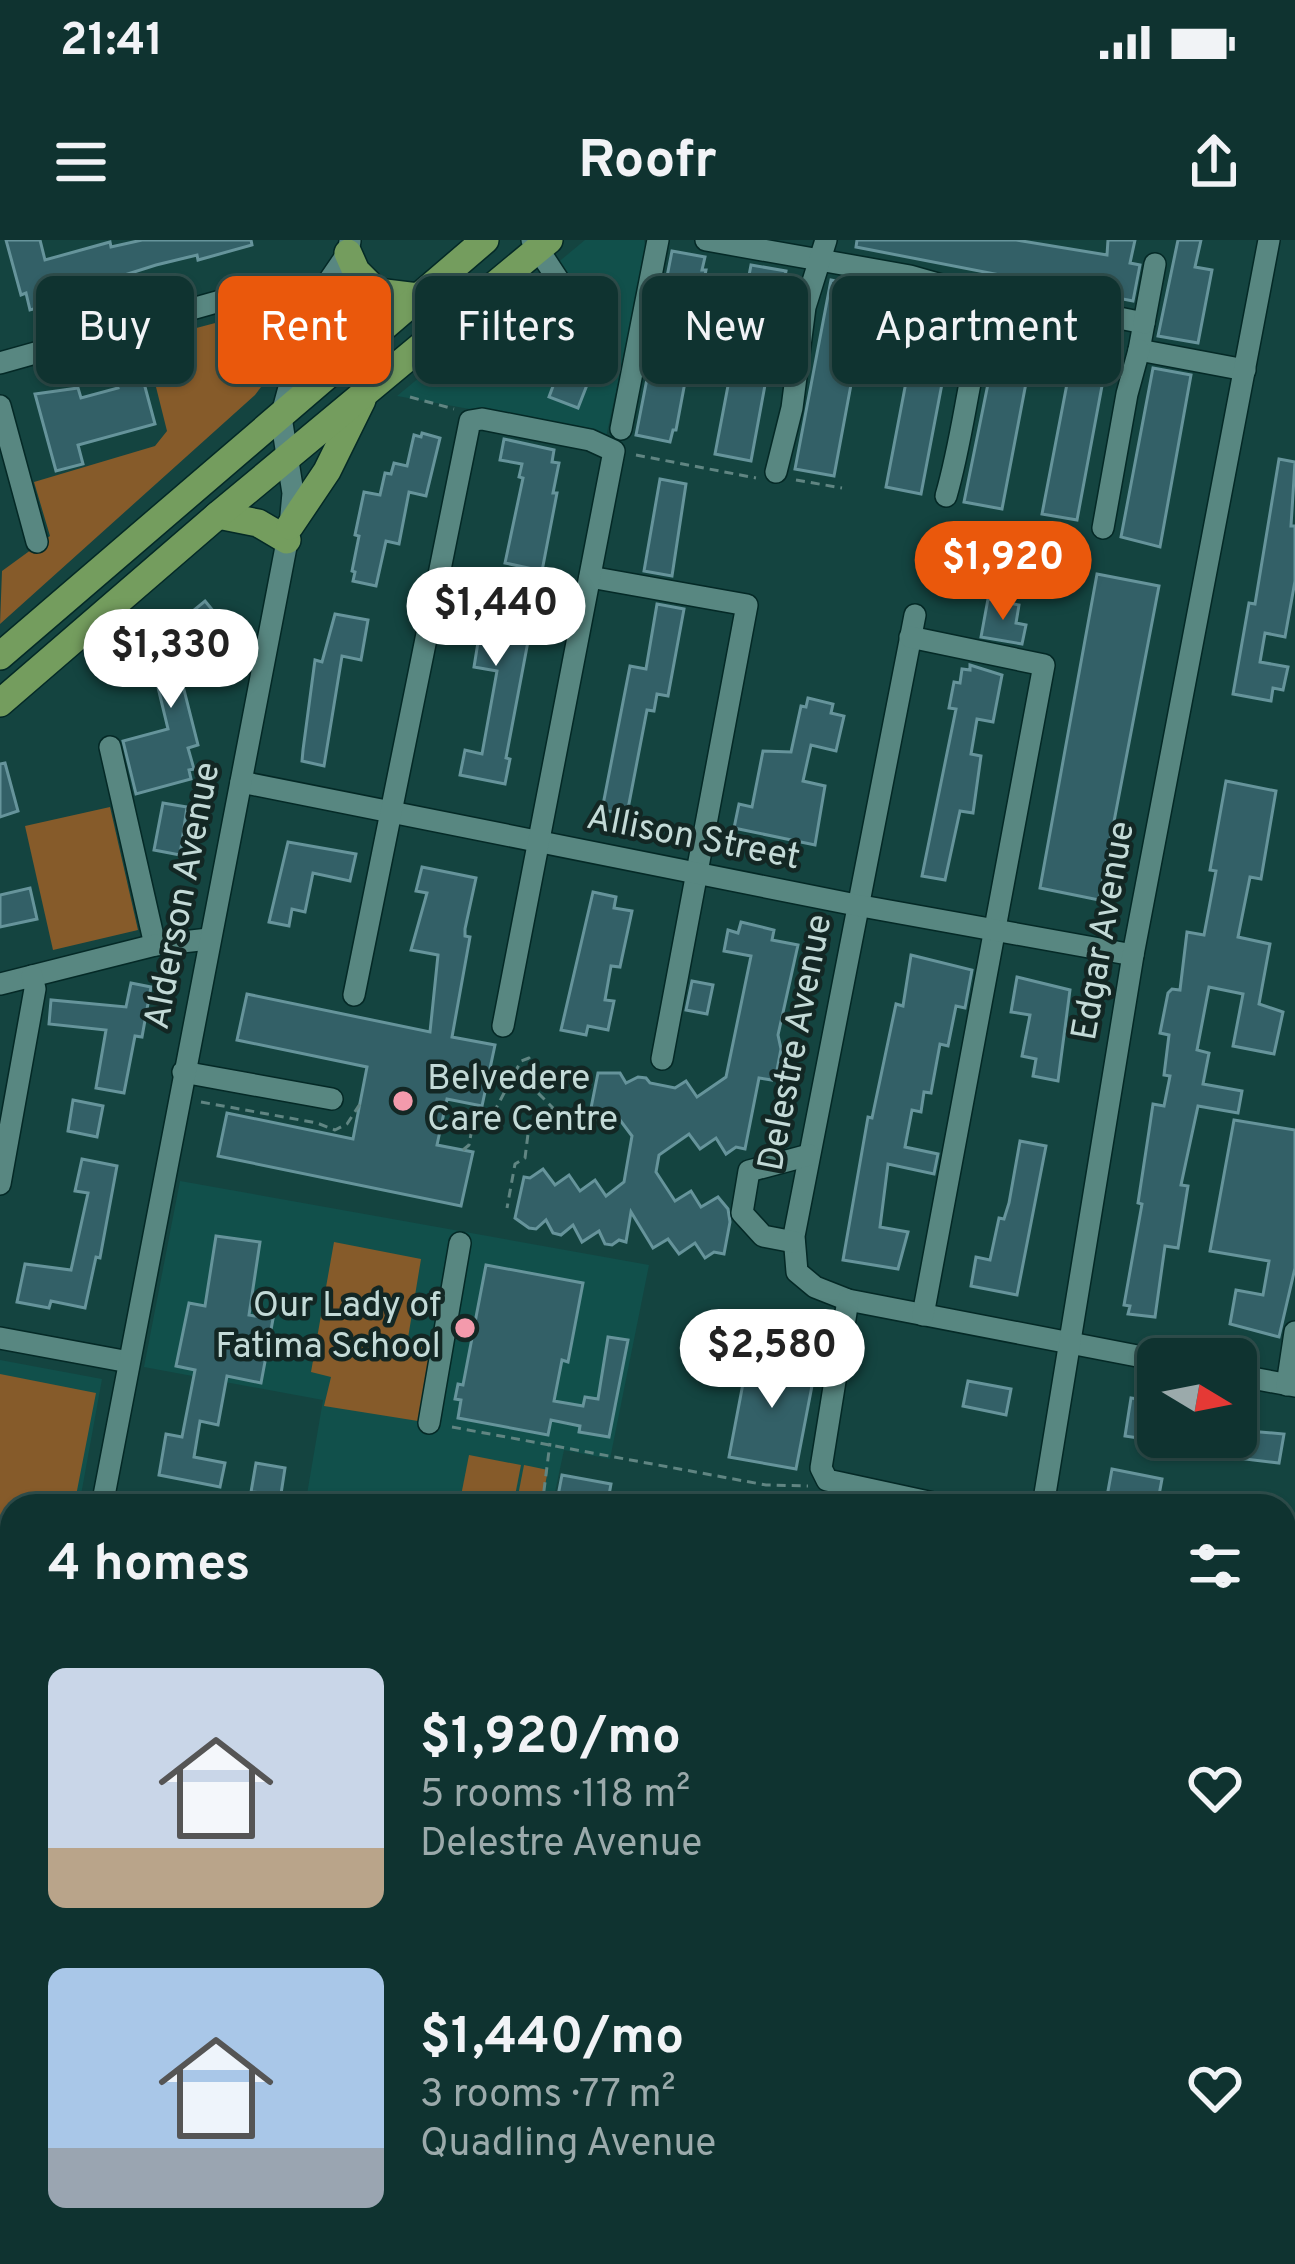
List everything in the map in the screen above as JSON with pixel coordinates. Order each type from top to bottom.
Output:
[{"type":"main road","points":[[443,276],[485,240]]},
{"type":"main road","points":[[0,703],[539,243]]},
{"type":"main road","points":[[349,247],[360,276]]},
{"type":"main road","points":[[0,656],[415,300]]},
{"type":"main road","points":[[218,515],[288,533],[327,471],[367,390]]},
{"type":"street","points":[[621,428],[658,240]]},
{"type":"street","points":[[706,240],[824,251],[913,276]]},
{"type":"street","name":"Edgar Avenue","points":[[1045,1494],[1133,955],[1269,240]]},
{"type":"street","points":[[413,351],[438,374],[454,375],[555,296],[559,281],[539,243]]},
{"type":"street","name":"Alderson Avenue","points":[[330,276],[349,247]]},
{"type":"street","points":[[780,477],[808,293],[824,251]]},
{"type":"street","points":[[1103,528],[1155,264]]},
{"type":"street","points":[[0,363],[218,302]]},
{"type":"street","points":[[1121,318],[1144,323]]},
{"type":"street","points":[[1139,350],[1245,370]]},
{"type":"street","name":"Alderson Avenue","points":[[110,1494],[129,1362],[288,533],[293,493],[281,417],[291,384]]},
{"type":"street","points":[[946,496],[970,384]]},
{"type":"street","points":[[0,406],[37,542]]},
{"type":"street","points":[[354,994],[470,421],[482,419],[590,440],[614,451],[503,1026]]},
{"type":"street","points":[[590,577],[747,605],[662,1059]]},
{"type":"street","name":"Delestre Avenue","points":[[848,1300],[814,1287],[797,1272],[794,1242],[912,626],[1044,665],[993,930]]},
{"type":"street","points":[[110,747],[155,945]]},
{"type":"street","name":"Allison Street","points":[[241,782],[696,874],[1133,955]]},
{"type":"street","points":[[923,1315],[993,930]]},
{"type":"street","points":[[1,980],[155,945],[208,939]]},
{"type":"street","points":[[0,1184],[35,989],[32,976]]},
{"type":"street","points":[[183,1072],[332,1099]]},
{"type":"street","points":[[794,1242],[764,1236],[742,1213],[749,1171],[809,1155]]},
{"type":"street","points":[[429,1423],[460,1243]]},
{"type":"street","points":[[892,1494],[827,1480],[820,1458],[848,1300],[1137,1356]]},
{"type":"street","points":[[1257,1379],[1291,1386],[1295,1332]]},
{"type":"street","points":[[0,1338],[129,1362]]},
{"type":"path","points":[[410,398],[482,419]]},
{"type":"path","points":[[621,428],[626,453],[842,488]]},
{"type":"path","points":[[463,1150],[469,1145],[476,1112],[493,1114],[521,1061],[529,1058],[535,1090],[553,1108],[529,1126],[525,1158],[515,1164],[507,1208]]},
{"type":"path","points":[[199,1101],[335,1130],[347,1124],[360,1104]]},
{"type":"path","points":[[429,1423],[766,1485],[806,1487],[827,1480]]},
{"type":"path","points":[[544,1494],[550,1443]]},
{"type":"shaded area","points":[[585,240],[644,240],[646,253],[618,382],[618,276],[542,276]]},
{"type":"shaded area","points":[[218,322],[218,384],[263,384],[0,624],[2,571],[50,536],[34,482],[155,446],[167,431],[155,384],[194,384],[194,329]]},
{"type":"shaded area","points":[[415,381],[618,384],[606,437],[397,396]]},
{"type":"shaded area","points":[[110,807],[138,930],[53,950],[25,826]]},
{"type":"shaded area","name":"Our Lady of Fatima School","points":[[180,1181],[649,1265],[610,1459],[564,1450],[555,1494],[307,1494],[323,1400],[144,1367]]},
{"type":"shaded area","points":[[334,1242],[421,1259],[407,1344],[433,1349],[418,1421],[324,1406],[331,1377],[311,1372]]},
{"type":"shaded area","points":[[0,1360],[102,1379],[81,1494],[0,1494]]},
{"type":"shaded area","points":[[0,1374],[96,1393],[76,1494],[0,1494]]},
{"type":"shaded area","points":[[469,1455],[521,1465],[515,1494],[461,1494]]},
{"type":"shaded area","points":[[524,1465],[548,1470],[543,1494],[518,1494]]},
{"type":"building","points":[[6,240],[40,240],[45,260],[110,242],[111,247],[142,240],[251,240],[252,245],[198,260],[197,255],[121,276],[36,276],[36,308],[30,310],[26,293],[21,295]]},
{"type":"building","points":[[857,240],[1016,240],[1107,255],[1108,240],[1135,240],[1130,263],[1140,265],[1133,301],[1121,299],[1121,276],[1005,276],[856,247]]},
{"type":"building","points":[[1178,240],[1201,240],[1195,267],[1212,270],[1198,343],[1158,336]]},
{"type":"building","points":[[672,251],[705,257],[705,276],[667,276]]},
{"type":"building","points":[[751,265],[786,271],[785,276],[749,276]]},
{"type":"building","points":[[831,280],[832,384],[851,384],[834,476],[795,469]]},
{"type":"building","points":[[1153,368],[1191,375],[1160,547],[1121,537]]},
{"type":"building","points":[[117,384],[144,384],[155,424],[78,445],[83,464],[56,471],[35,394],[78,388],[81,398],[118,388]]},
{"type":"building","points":[[554,384],[587,384],[578,408],[549,397]]},
{"type":"building","points":[[646,384],[685,384],[670,442],[636,435]]},
{"type":"building","points":[[728,384],[765,384],[751,461],[715,454]]},
{"type":"building","points":[[906,384],[942,384],[921,494],[886,487]]},
{"type":"building","points":[[988,384],[1026,384],[1002,509],[964,502]]},
{"type":"building","points":[[1067,384],[1102,384],[1077,520],[1042,514]]},
{"type":"building","points":[[422,433],[440,438],[426,496],[409,492],[399,544],[386,541],[376,586],[353,581],[359,536],[355,535],[364,492],[380,495],[385,473],[391,474],[394,463],[407,466],[414,435],[421,437]]},
{"type":"building","points":[[504,439],[554,450],[552,462],[559,463],[542,571],[505,563],[523,478],[519,477],[522,464],[500,460]]},
{"type":"building","points":[[1279,459],[1295,462],[1291,526],[1295,526],[1295,581],[1285,637],[1265,633],[1260,662],[1288,667],[1283,690],[1273,688],[1271,701],[1233,694],[1249,603],[1255,604]]},
{"type":"building","points":[[660,479],[686,484],[672,576],[644,571]]},
{"type":"building","points":[[937,531],[1018,549],[1015,561],[1021,581],[974,590],[954,559],[933,553]]},
{"type":"building","points":[[468,573],[513,582],[507,610],[533,615],[505,784],[460,775],[465,750],[482,754],[497,671],[474,667],[481,624],[460,616]]},
{"type":"building","points":[[1097,574],[1159,586],[1099,900],[1040,888]]},
{"type":"building","points":[[988,599],[1019,605],[1016,623],[1026,625],[1022,644],[981,637]]},
{"type":"building","points":[[205,601],[219,618],[204,630],[210,638],[203,644],[206,647],[179,670],[198,745],[188,748],[194,769],[189,770],[191,779],[136,794],[123,741],[168,729],[155,675],[169,671],[154,654],[172,637],[171,629]]},
{"type":"building","points":[[657,604],[684,609],[668,696],[657,694],[654,711],[647,710],[627,814],[602,810],[630,666],[646,669]]},
{"type":"building","points":[[335,614],[368,620],[361,660],[342,656],[324,766],[302,761],[315,660],[322,662]]},
{"type":"building","points":[[970,665],[1002,675],[993,722],[977,719],[971,754],[981,756],[973,813],[960,811],[945,880],[922,876],[956,709],[949,708],[954,682],[960,683],[962,669],[970,670]]},
{"type":"building","points":[[808,698],[833,704],[831,713],[844,716],[836,751],[811,745],[803,781],[825,786],[815,845],[734,828],[739,804],[752,807],[763,751],[791,752],[801,706],[806,707]]},
{"type":"building","points":[[5,763],[18,811],[0,817],[0,764]]},
{"type":"building","points":[[1226,781],[1276,791],[1261,879],[1250,877],[1238,937],[1270,944],[1259,1004],[1283,1012],[1274,1054],[1233,1046],[1243,994],[1209,987],[1197,1050],[1209,1053],[1203,1084],[1242,1091],[1238,1113],[1198,1106],[1181,1185],[1188,1186],[1178,1248],[1165,1246],[1155,1317],[1128,1314],[1130,1306],[1124,1305],[1153,1104],[1164,1106],[1170,1076],[1164,1075],[1169,1035],[1160,1033],[1168,993],[1180,990],[1187,932],[1204,935]]},
{"type":"building","points":[[163,803],[187,807],[180,855],[154,850]]},
{"type":"building","points":[[288,842],[356,854],[350,881],[313,873],[305,912],[292,909],[289,926],[269,922]]},
{"type":"building","name":"Belvedere Care Centre","points":[[422,867],[476,878],[452,1037],[495,1045],[482,1106],[447,1099],[437,1145],[473,1152],[461,1206],[218,1156],[227,1113],[353,1139],[367,1067],[237,1040],[247,994],[430,1032],[438,955],[411,950],[427,893],[416,891]]},
{"type":"building","points":[[30,888],[37,919],[0,927],[0,895]]},
{"type":"building","points":[[593,892],[616,897],[614,908],[632,911],[620,967],[611,966],[605,1000],[614,1001],[608,1030],[588,1026],[586,1035],[561,1030]]},
{"type":"building","points":[[741,922],[774,930],[772,940],[798,945],[778,1035],[777,1070],[772,1080],[759,1078],[745,1149],[736,1147],[726,1154],[716,1138],[700,1149],[689,1134],[659,1155],[656,1172],[675,1201],[691,1191],[701,1207],[718,1197],[728,1209],[724,1254],[714,1252],[705,1258],[695,1243],[679,1254],[668,1239],[653,1248],[631,1212],[626,1242],[612,1245],[605,1244],[599,1231],[582,1242],[573,1225],[561,1235],[553,1233],[546,1220],[536,1229],[515,1218],[524,1177],[543,1169],[555,1185],[569,1175],[580,1191],[595,1180],[606,1196],[624,1182],[632,1136],[620,1120],[605,1130],[598,1120],[589,1118],[598,1073],[620,1073],[626,1083],[638,1077],[675,1088],[686,1081],[697,1097],[726,1077],[751,956],[724,951],[728,930],[738,933]]},
{"type":"building","points":[[911,955],[972,970],[965,1008],[956,1006],[948,1046],[940,1044],[931,1093],[924,1092],[921,1112],[912,1110],[905,1147],[938,1154],[934,1174],[888,1164],[880,1227],[908,1232],[898,1269],[843,1260],[868,1117],[872,1118],[896,1004],[903,1006]]},
{"type":"building","points":[[1017,977],[1070,990],[1058,1081],[1033,1076],[1036,1059],[1022,1056],[1030,1015],[1011,1012]]},
{"type":"building","points":[[692,981],[713,985],[707,1014],[686,1010]]},
{"type":"building","points":[[131,983],[151,987],[142,1037],[135,1036],[124,1093],[96,1088],[106,1030],[49,1024],[51,1000],[126,1007]]},
{"type":"building","points":[[73,1100],[103,1106],[97,1137],[68,1131]]},
{"type":"building","points":[[1234,1120],[1295,1130],[1295,1268],[1279,1337],[1230,1324],[1236,1290],[1263,1295],[1269,1261],[1210,1251]]},
{"type":"building","points":[[1020,1141],[1046,1146],[1017,1295],[971,1286],[976,1257],[990,1260],[999,1218],[1004,1219]]},
{"type":"building","points":[[82,1159],[117,1166],[100,1258],[96,1257],[85,1308],[51,1301],[49,1308],[17,1302],[25,1264],[71,1270],[88,1193],[75,1191]]},
{"type":"building","points":[[216,1236],[260,1242],[249,1315],[273,1319],[261,1383],[227,1376],[218,1425],[200,1421],[194,1457],[225,1463],[220,1487],[159,1475],[166,1434],[182,1437],[195,1370],[176,1366],[189,1303],[205,1306]]},
{"type":"building","points":[[486,1265],[583,1283],[568,1362],[562,1360],[554,1401],[583,1406],[585,1397],[598,1399],[608,1337],[628,1340],[609,1437],[579,1432],[580,1426],[551,1420],[548,1435],[458,1418],[461,1400],[455,1399],[458,1384],[463,1385]]},
{"type":"building","points":[[749,1352],[816,1365],[796,1469],[729,1457]]},
{"type":"building","points":[[968,1381],[1011,1389],[1006,1415],[963,1406]]},
{"type":"building","points":[[1131,1398],[1137,1399],[1137,1438],[1125,1436]]},
{"type":"building","points":[[1257,1432],[1284,1434],[1279,1463],[1237,1458],[1257,1458]]},
{"type":"building","points":[[256,1463],[285,1468],[281,1494],[251,1492]]},
{"type":"building","points":[[1112,1469],[1162,1479],[1159,1494],[1107,1494]]},
{"type":"building","points":[[562,1475],[611,1484],[609,1494],[558,1494]]},
{"type":"place","name":"Belvedere Care Centre","points":[[403,1101]]},
{"type":"place","name":"Our Lady of Fatima School","points":[[465,1328]]}]
